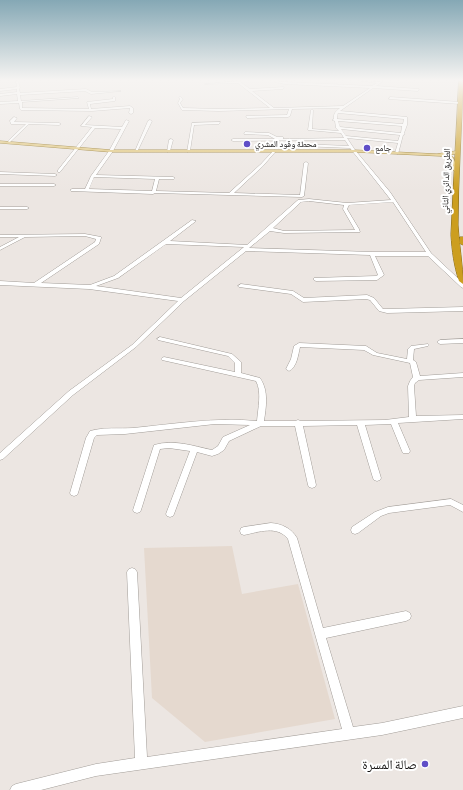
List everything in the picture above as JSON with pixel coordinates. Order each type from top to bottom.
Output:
[{"type":"highway","name":"الطريق الدائري الثاني","points":[[460,118],[456,152],[455,242],[457,266],[463,281]]},
{"type":"main road","points":[[0,142],[111,151],[274,151],[352,149],[397,153],[449,154],[456,152]]},
{"type":"main road","points":[[437,154],[451,158],[452,166],[456,170]]},
{"type":"street","points":[[15,118],[12,123],[59,124]]},
{"type":"street","points":[[89,118],[83,126],[123,128]]},
{"type":"street","points":[[311,118],[310,130],[341,132]]},
{"type":"street","points":[[397,153],[407,119],[403,118]]},
{"type":"street","points":[[88,190],[93,176],[111,151],[127,120]]},
{"type":"street","points":[[334,120],[405,125]]},
{"type":"street","points":[[334,120],[352,149],[394,201],[429,254],[463,286]]},
{"type":"street","points":[[136,150],[150,121]]},
{"type":"street","points":[[188,151],[193,124],[220,123]]},
{"type":"street","points":[[9,142],[28,124]]},
{"type":"street","points":[[59,171],[80,148],[96,126]]},
{"type":"street","points":[[338,128],[402,134]]},
{"type":"street","points":[[245,133],[269,134],[277,138],[289,138],[297,140],[300,145],[352,149]]},
{"type":"street","points":[[233,140],[345,138],[400,142]]},
{"type":"street","points":[[168,151],[171,140]]},
{"type":"street","points":[[230,194],[262,165],[274,151]]},
{"type":"street","points":[[72,190],[302,196],[306,163]]},
{"type":"street","points":[[0,173],[55,175]]},
{"type":"street","points":[[93,176],[173,178]]},
{"type":"street","points":[[153,193],[157,178]]},
{"type":"street","points":[[0,184],[54,185]]},
{"type":"street","points":[[0,457],[71,393],[134,346],[182,300],[269,229],[300,201],[309,200],[347,204],[394,201]]},
{"type":"street","points":[[269,229],[284,232],[358,231],[345,209],[347,204]]},
{"type":"street","points":[[0,208],[27,208]]},
{"type":"street","points":[[89,287],[116,277],[194,221]]},
{"type":"street","points":[[0,236],[85,235],[99,238],[96,243],[35,285]]},
{"type":"street","points":[[0,249],[25,236]]},
{"type":"street","points":[[165,242],[246,248],[372,254],[429,254]]},
{"type":"street","points":[[316,279],[377,278],[381,275],[372,254]]},
{"type":"street","points":[[0,283],[89,287],[182,300]]},
{"type":"street","points":[[241,286],[293,293],[303,300],[367,297],[372,299],[381,310],[463,310]]},
{"type":"street","points":[[160,339],[230,355],[238,362],[238,374]]},
{"type":"street","points":[[440,342],[463,341]]},
{"type":"street","points":[[410,361],[409,351],[413,347],[426,345]]},
{"type":"street","points":[[289,369],[298,346],[366,348],[375,354],[410,361],[414,365],[417,378]]},
{"type":"street","points":[[164,359],[238,374],[261,382],[260,424]]},
{"type":"street","points":[[413,419],[412,382],[417,378],[463,375]]},
{"type":"street","points":[[74,493],[90,438],[93,433],[97,432],[125,431],[215,422],[260,424],[298,422],[360,422],[463,417]]},
{"type":"street","points":[[394,421],[406,451]]},
{"type":"street","points":[[298,422],[312,484]]},
{"type":"street","points":[[360,422],[377,478]]},
{"type":"street","points":[[137,510],[157,447],[170,444],[212,453],[218,452],[222,449],[226,439],[260,424]]},
{"type":"street","points":[[170,514],[194,450]]},
{"type":"street","points":[[356,530],[378,514],[388,510],[451,502],[463,509]]},
{"type":"street","points":[[244,531],[280,527],[288,531],[292,538],[349,734]]},
{"type":"street","points":[[132,572],[141,763]]},
{"type":"street","points":[[320,634],[406,616]]},
{"type":"street","points":[[16,790],[96,770],[382,729],[463,712]]},
{"type":"shaded area","points":[[232,546],[242,594],[298,584],[335,719],[205,742],[152,698],[144,548]]},
{"type":"place","name":"محطة وقود المشري","points":[[247,144]]},
{"type":"place","name":"جامع","points":[[367,148]]},
{"type":"place","name":"صالة المسرة","points":[[425,764]]}]
